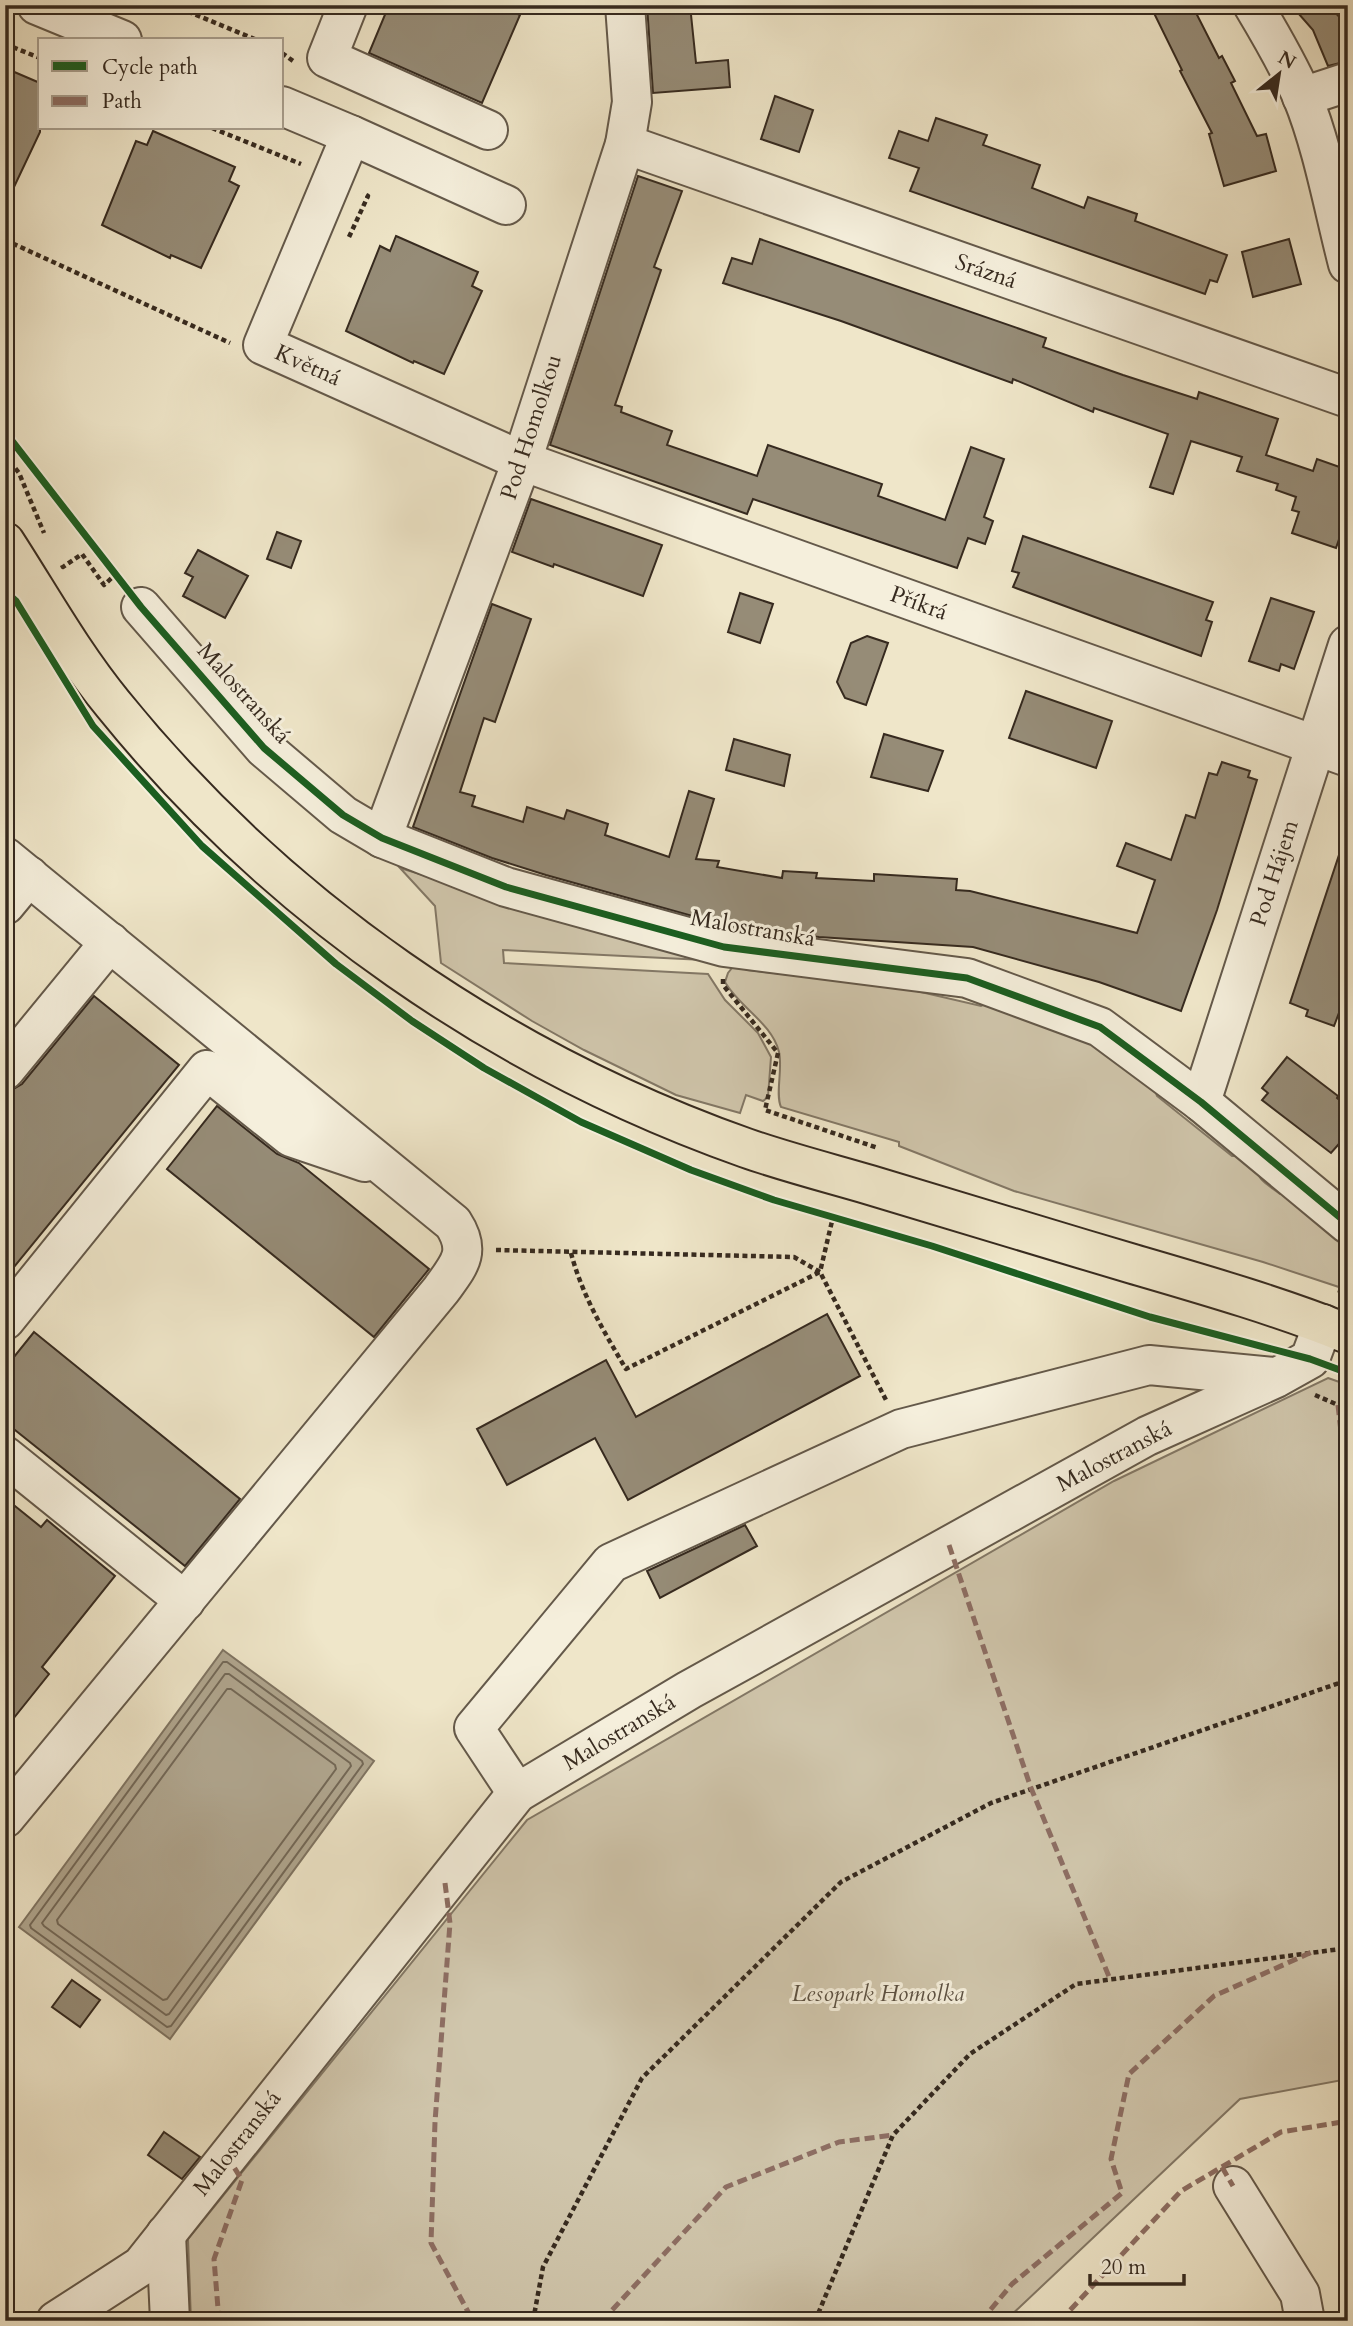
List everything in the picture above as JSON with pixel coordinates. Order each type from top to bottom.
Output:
[{"type":"main road","name":"Malostranská","points":[[5,542],[80,659],[111,701],[158,757],[210,812],[317,909],[421,986],[527,1051],[657,1114],[748,1149],[1182,1278],[1335,1329]]},
{"type":"street","points":[[37,5],[117,38]]},
{"type":"street","points":[[348,5],[327,58],[488,130]]},
{"type":"street","name":"Pod Homolkou","points":[[382,838],[522,461],[625,144],[632,102],[625,5]]},
{"type":"street","points":[[1253,5],[1278,47],[1306,106],[1348,264]]},
{"type":"street","points":[[1306,106],[1348,82]]},
{"type":"street","name":"Květná","points":[[398,90],[332,179],[252,347],[522,461]]},
{"type":"street","points":[[1306,106],[1348,105]]},
{"type":"street","points":[[284,107],[506,205]]},
{"type":"street","name":"Srázná","points":[[625,144],[1348,398]]},
{"type":"street","name":"Příkrá","points":[[522,461],[1331,750]]},
{"type":"street","name":"Malostranská","points":[[141,607],[264,748],[343,815],[382,838],[506,887],[724,947],[967,978],[1100,1027],[1201,1102],[1348,1224]]},
{"type":"street","name":"Pod Hájem","points":[[1201,1102],[1331,750],[1348,645]]},
{"type":"street","points":[[5,905],[17,866],[453,1223],[460,1234],[464,1249],[457,1268],[441,1290],[5,1818]]},
{"type":"street","points":[[5,1070],[110,942]]},
{"type":"street","points":[[5,1320],[207,1070],[291,1137],[390,1171]]},
{"type":"street","name":"Malostranská","points":[[57,2321],[141,2266],[517,1793],[689,1690],[1147,1436],[1276,1378],[1310,1359],[1335,1329]]},
{"type":"street","points":[[517,1793],[474,1728],[611,1563],[901,1429],[1149,1365],[1276,1378]]},
{"type":"street","points":[[5,1456],[185,1601]]},
{"type":"street","points":[[1233,2186],[1300,2294],[1305,2321]]},
{"type":"street","points":[[166,2234],[170,2321]]},
{"type":"path","points":[[172,5],[252,38]]},
{"type":"path","points":[[5,44],[38,57]]},
{"type":"path","points":[[217,130],[368,196],[345,246]]},
{"type":"path","points":[[5,240],[252,347]]},
{"type":"path","points":[[5,455],[19,473],[45,537]]},
{"type":"path","points":[[57,557],[63,567],[82,554],[104,585],[116,575]]},
{"type":"path","points":[[108,564],[141,607]]},
{"type":"path","points":[[724,947],[723,985],[778,1053],[765,1110]]},
{"type":"path","points":[[821,1213],[845,1220]]},
{"type":"path","points":[[820,1272],[833,1217]]},
{"type":"path","points":[[464,1249],[794,1256],[820,1272],[901,1429]]},
{"type":"path","points":[[571,1253],[578,1280],[626,1369],[820,1272]]},
{"type":"path","points":[[533,2321],[543,2267],[642,2078],[841,1882],[991,1804],[1348,1679]]},
{"type":"path","points":[[815,2321],[893,2135],[970,2054],[1076,1984],[1348,1948]]},
{"type":"green space","points":[[400,868],[704,960],[503,950],[504,963],[708,974],[725,1000],[758,1033],[771,1057],[768,1097],[763,1101],[746,1095],[740,1113],[676,1095],[532,1021],[441,963],[435,906]]},
{"type":"green space","points":[[736,963],[747,970],[895,986],[981,1006],[992,1000],[1059,1027],[1114,1056],[1152,1082],[1157,1096],[1232,1156],[1250,1158],[1267,1185],[1280,1194],[1295,1193],[1306,1213],[1325,1230],[1340,1229],[1348,1235],[1348,1290],[1263,1262],[1014,1191],[899,1146],[899,1142],[781,1107],[780,1059],[775,1042],[770,1032],[725,982]]},
{"type":"green space","name":"Lesopark Homolka","points":[[1328,1378],[1348,1385],[1348,2079],[1240,2099],[1005,2321],[191,2321],[188,2239],[527,1820],[1114,1481]]},
{"type":"water","points":[[223,1650],[374,1761],[170,2039],[19,1927]]},
{"type":"building","points":[[389,5],[497,5],[520,15],[482,103],[369,53]]},
{"type":"building","points":[[647,5],[690,5],[696,63],[728,60],[730,87],[653,93]]},
{"type":"building","points":[[1150,5],[1192,5],[1219,58],[1222,56],[1235,81],[1231,83],[1257,136],[1266,134],[1276,171],[1224,186],[1209,134],[1212,133]]},
{"type":"building","points":[[1291,5],[1328,5],[1348,26],[1348,61],[1328,66],[1313,30]]},
{"type":"building","points":[[5,68],[38,82],[40,132],[5,206]]},
{"type":"building","points":[[775,96],[813,110],[799,152],[761,139]]},
{"type":"building","points":[[936,118],[987,135],[983,145],[1040,165],[1032,188],[1084,208],[1088,197],[1137,214],[1135,221],[1227,255],[1217,282],[1210,280],[1205,294],[910,191],[919,168],[889,158],[899,131],[928,141]]},
{"type":"building","points":[[153,131],[235,167],[229,181],[239,186],[201,268],[171,255],[170,258],[102,225],[136,141],[147,145]]},
{"type":"building","points":[[638,176],[682,191],[654,267],[661,270],[615,405],[622,407],[621,412],[672,431],[667,445],[757,476],[768,445],[882,484],[878,496],[945,520],[971,447],[1004,459],[984,517],[993,521],[985,544],[968,538],[957,568],[753,499],[747,514],[550,445]]},
{"type":"building","points":[[396,236],[478,272],[472,286],[482,291],[444,374],[414,361],[413,363],[346,331],[380,246],[390,251]]},
{"type":"building","points":[[760,239],[1046,338],[1043,347],[1123,375],[1197,399],[1199,392],[1278,419],[1266,455],[1313,471],[1317,459],[1348,470],[1348,513],[1336,548],[1292,533],[1299,512],[1292,510],[1296,497],[1276,490],[1278,484],[1237,471],[1242,457],[1191,441],[1173,494],[1150,487],[1168,434],[1094,408],[1093,412],[1013,379],[1012,383],[841,321],[723,283],[732,258],[752,264]]},
{"type":"building","points":[[1289,239],[1301,284],[1253,297],[1242,252]]},
{"type":"building","points":[[531,499],[662,545],[643,596],[512,552]]},
{"type":"building","points":[[277,532],[301,541],[291,568],[267,559]]},
{"type":"building","points":[[1023,536],[1213,602],[1206,620],[1212,622],[1201,656],[1013,587],[1019,573],[1012,571]]},
{"type":"building","points":[[198,550],[248,576],[225,618],[183,596],[193,577],[185,573]]},
{"type":"building","points":[[740,593],[773,604],[760,643],[728,632]]},
{"type":"building","points":[[1271,598],[1314,612],[1294,669],[1281,664],[1279,671],[1249,661]]},
{"type":"building","points":[[492,604],[531,619],[495,722],[484,718],[460,792],[475,796],[472,806],[523,822],[527,807],[564,819],[567,810],[608,824],[605,835],[669,857],[689,791],[714,799],[696,859],[719,861],[717,867],[782,878],[783,871],[817,873],[816,878],[874,881],[874,874],[957,879],[956,890],[970,891],[1137,933],[1155,880],[1117,866],[1126,843],[1171,860],[1186,815],[1195,818],[1209,773],[1217,775],[1222,762],[1250,771],[1248,777],[1257,780],[1217,910],[1181,1011],[1099,982],[973,947],[819,937],[728,926],[546,875],[492,858],[413,827]]},
{"type":"building","points":[[867,636],[888,643],[866,705],[845,698],[837,682],[851,643]]},
{"type":"building","points":[[1026,691],[1112,721],[1096,768],[1009,738]]},
{"type":"building","points":[[884,734],[943,751],[928,791],[871,777]]},
{"type":"building","points":[[734,739],[790,755],[784,786],[726,770]]},
{"type":"building","points":[[1342,846],[1348,847],[1348,989],[1334,1026],[1306,1016],[1308,1010],[1290,1003]]},
{"type":"building","points":[[94,996],[179,1065],[5,1278],[5,1094],[22,1084]]},
{"type":"building","points":[[1287,1057],[1338,1096],[1348,1107],[1348,1153],[1338,1145],[1331,1153],[1262,1100],[1268,1093],[1262,1088]]},
{"type":"building","points":[[217,1106],[277,1154],[299,1163],[429,1269],[374,1337],[167,1169]]},
{"type":"building","points":[[827,1314],[860,1376],[628,1500],[595,1438],[507,1485],[477,1429],[606,1360],[636,1417]]},
{"type":"building","points":[[34,1332],[240,1499],[185,1566],[5,1422],[5,1368]]},
{"type":"building","points":[[5,1498],[41,1527],[47,1520],[115,1576],[42,1667],[49,1674],[5,1729]]},
{"type":"building","points":[[745,1525],[757,1546],[660,1598],[647,1571]]},
{"type":"building","points":[[72,1980],[100,2000],[80,2027],[52,2007]]},
{"type":"building","points":[[164,2132],[200,2157],[182,2179],[148,2155]]},
{"type":"marked path","points":[[1338,1405],[1348,1495]]},
{"type":"marked path","points":[[949,1545],[1031,1788],[1110,1979]]},
{"type":"marked path","points":[[445,1883],[450,1923],[435,2122],[431,2243],[473,2321]]},
{"type":"marked path","points":[[981,2321],[1012,2284],[1122,2193],[1111,2159],[1129,2074],[1214,1996],[1312,1952]]},
{"type":"marked path","points":[[1060,2321],[1181,2191],[1281,2132],[1348,2121]]},
{"type":"marked path","points":[[602,2321],[726,2187],[839,2142],[893,2135]]},
{"type":"marked path","points":[[219,2321],[214,2259],[242,2180],[227,2156]]},
{"type":"marked path","points":[[1222,2167],[1233,2186]]},
{"type":"cycle path","points":[[5,432],[141,607],[264,748],[343,815],[382,838],[506,887],[724,947],[967,978],[1100,1027],[1201,1102],[1348,1224]]},
{"type":"cycle path","points":[[5,591],[16,601],[93,726],[202,846],[336,964],[412,1021],[484,1068],[581,1122],[691,1170],[774,1200],[932,1246],[1150,1317],[1310,1359],[1348,1373]]}]
